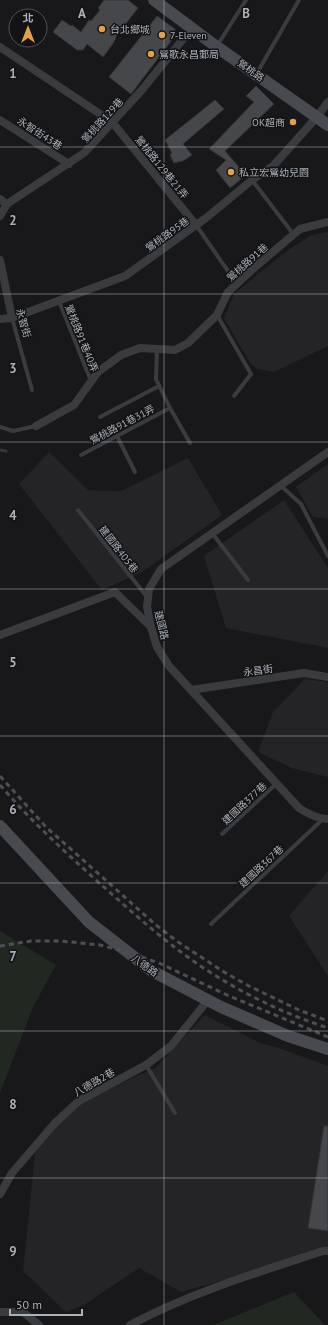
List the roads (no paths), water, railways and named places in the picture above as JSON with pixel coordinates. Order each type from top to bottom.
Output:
[{"type":"main road","name":"鶯桃路","points":[[158,1],[217,47],[328,125]]},
{"type":"main road","name":"八德路","points":[[0,826],[89,922],[152,971],[208,1000],[288,1036],[328,1049]]},
{"type":"street","name":"鶯桃路129巷","points":[[7,204],[84,153],[141,91],[192,28]]},
{"type":"street","name":"鶯桃路129巷21弄","points":[[0,47],[112,122],[196,225]]},
{"type":"street","name":"鶯桃路95巷","points":[[0,319],[12,318],[125,276],[196,225],[252,180],[273,166],[316,118],[328,102]]},
{"type":"street","name":"永智街43巷","points":[[0,120],[69,164]]},
{"type":"street","points":[[0,200],[7,204],[0,216]]},
{"type":"street","name":"鶯桃路91巷","points":[[36,426],[74,405],[98,372],[120,355],[140,348],[175,350],[188,343],[217,315],[228,292],[254,268],[300,229],[328,222]]},
{"type":"street","name":"永智街","points":[[0,260],[12,318]]},
{"type":"street","name":"建國路","points":[[325,819],[310,815],[299,808],[169,666],[157,647],[147,607],[149,590],[161,569],[328,452]]},
{"type":"street","points":[[0,635],[115,592],[151,627]]},
{"type":"street","name":"永昌街","points":[[191,690],[304,673],[328,677]]},
{"type":"street","name":"八德路2巷","points":[[0,1194],[12,1173],[55,1123],[79,1101],[146,1065],[171,1046],[208,1000]]},
{"type":"street","points":[[130,1325],[159,1309],[224,1282],[323,1251],[328,1251]]},
{"type":"street","points":[[0,1312],[23,1312],[39,1325]]},
{"type":"lane","points":[[217,47],[246,0]]},
{"type":"lane","points":[[257,74],[299,0]]},
{"type":"lane","points":[[252,180],[294,234]]},
{"type":"lane","points":[[196,225],[237,284]]},
{"type":"lane","name":"鶯桃路91巷40弄","points":[[59,300],[91,382]]},
{"type":"lane","points":[[217,315],[251,374],[234,396]]},
{"type":"lane","name":"永智街","points":[[12,318],[32,390]]},
{"type":"lane","name":"鶯桃路91巷31弄","points":[[157,349],[156,379],[170,408],[190,443]]},
{"type":"lane","points":[[100,417],[159,386]]},
{"type":"lane","name":"鶯桃路91巷31弄","points":[[81,455],[170,408]]},
{"type":"lane","points":[[0,427],[13,431],[36,426]]},
{"type":"lane","points":[[117,436],[135,472]]},
{"type":"lane","points":[[280,485],[301,504],[328,556]]},
{"type":"lane","name":"建國路405巷","points":[[78,510],[148,599]]},
{"type":"lane","points":[[212,533],[248,580]]},
{"type":"lane","name":"建國路377巷","points":[[222,834],[276,784]]},
{"type":"lane","name":"建國路367巷","points":[[211,924],[325,819]]},
{"type":"lane","points":[[146,1065],[175,1113]]},
{"type":"waterway","points":[[0,450],[6,451]]},
{"type":"railway","points":[[0,776],[46,827],[156,925],[178,942],[224,972],[249,986],[299,1010],[328,1021]]},
{"type":"railway","points":[[0,785],[35,823],[84,869],[163,938],[191,959],[247,994],[287,1013],[328,1028]]},
{"type":"railway","points":[[0,946],[31,941],[61,941],[100,945],[127,952],[159,963],[227,995],[328,1037]]},
{"type":"place","name":"台北鄉城","points":[[102,29]]},
{"type":"place","name":"7-Eleven","points":[[162,35]]},
{"type":"place","name":"鶯歌永昌郵局","points":[[151,54]]},
{"type":"place","name":"OK超商","points":[[293,122]]},
{"type":"place","name":"私立宏鶯幼兒園","points":[[231,172]]}]
